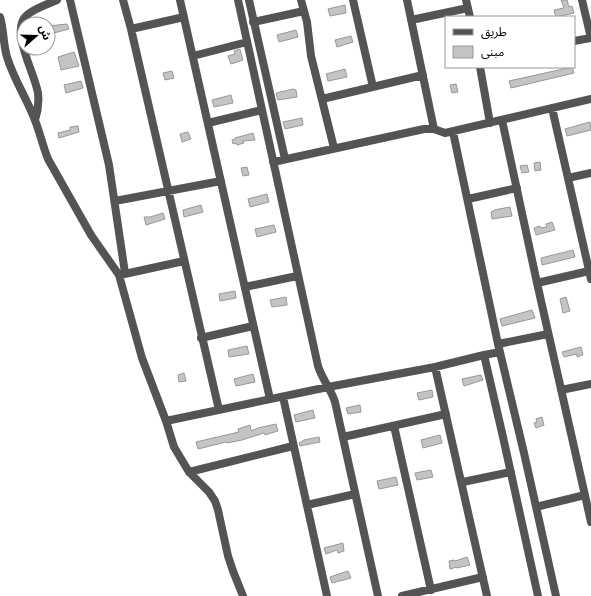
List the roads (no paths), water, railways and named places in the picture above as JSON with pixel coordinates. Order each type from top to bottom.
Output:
[{"type":"street","points":[[35,120],[39,104],[38,94],[36,82],[21,38],[20,25],[26,15],[57,0]]},
{"type":"street","points":[[70,0],[109,165],[115,201],[122,274],[142,358],[166,421],[174,447],[190,472],[209,492],[215,501],[230,564],[243,596]]},
{"type":"street","points":[[123,0],[169,191],[201,338],[219,410]]},
{"type":"street","points":[[180,0],[270,399]]},
{"type":"street","points":[[238,0],[297,276],[318,366],[335,402],[378,596]]},
{"type":"street","points":[[249,0],[285,159]]},
{"type":"street","points":[[301,0],[310,39],[311,56],[334,148]]},
{"type":"street","points":[[353,0],[373,88]]},
{"type":"street","points":[[406,0],[434,129]]},
{"type":"street","points":[[575,42],[591,38],[582,0]]},
{"type":"street","points":[[411,20],[467,4],[470,16]]},
{"type":"street","points":[[253,22],[304,11]]},
{"type":"street","points":[[0,17],[6,55],[13,74],[35,120],[43,146],[55,172],[91,235],[122,274]]},
{"type":"street","points":[[131,29],[184,17]]},
{"type":"street","points":[[193,56],[247,42]]},
{"type":"street","points":[[480,68],[490,123]]},
{"type":"street","points":[[322,99],[423,75]]},
{"type":"street","points":[[273,162],[406,132],[424,129],[434,129],[444,133],[453,132],[591,99]]},
{"type":"street","points":[[537,283],[590,275],[552,108]]},
{"type":"street","points":[[208,123],[262,110]]},
{"type":"street","points":[[502,120],[548,334],[591,522]]},
{"type":"street","points":[[453,132],[499,348],[556,596]]},
{"type":"street","points":[[568,178],[591,173]]},
{"type":"street","points":[[115,201],[221,181]]},
{"type":"street","points":[[468,199],[517,188]]},
{"type":"street","points":[[122,274],[184,260]]},
{"type":"street","points":[[245,287],[297,276]]},
{"type":"street","points":[[201,338],[253,326]]},
{"type":"street","points":[[166,421],[484,355],[499,348],[548,334]]},
{"type":"street","points":[[484,355],[538,596]]},
{"type":"street","points":[[435,366],[463,482],[487,596]]},
{"type":"street","points":[[561,390],[591,384]]},
{"type":"street","points":[[283,397],[327,596]]},
{"type":"street","points":[[343,437],[446,414]]},
{"type":"street","points":[[394,426],[431,590]]},
{"type":"street","points":[[190,472],[293,446]]},
{"type":"street","points":[[463,482],[511,472]]},
{"type":"street","points":[[306,505],[355,494]]},
{"type":"street","points":[[536,507],[585,495]]},
{"type":"street","points":[[402,596],[483,577]]}]
